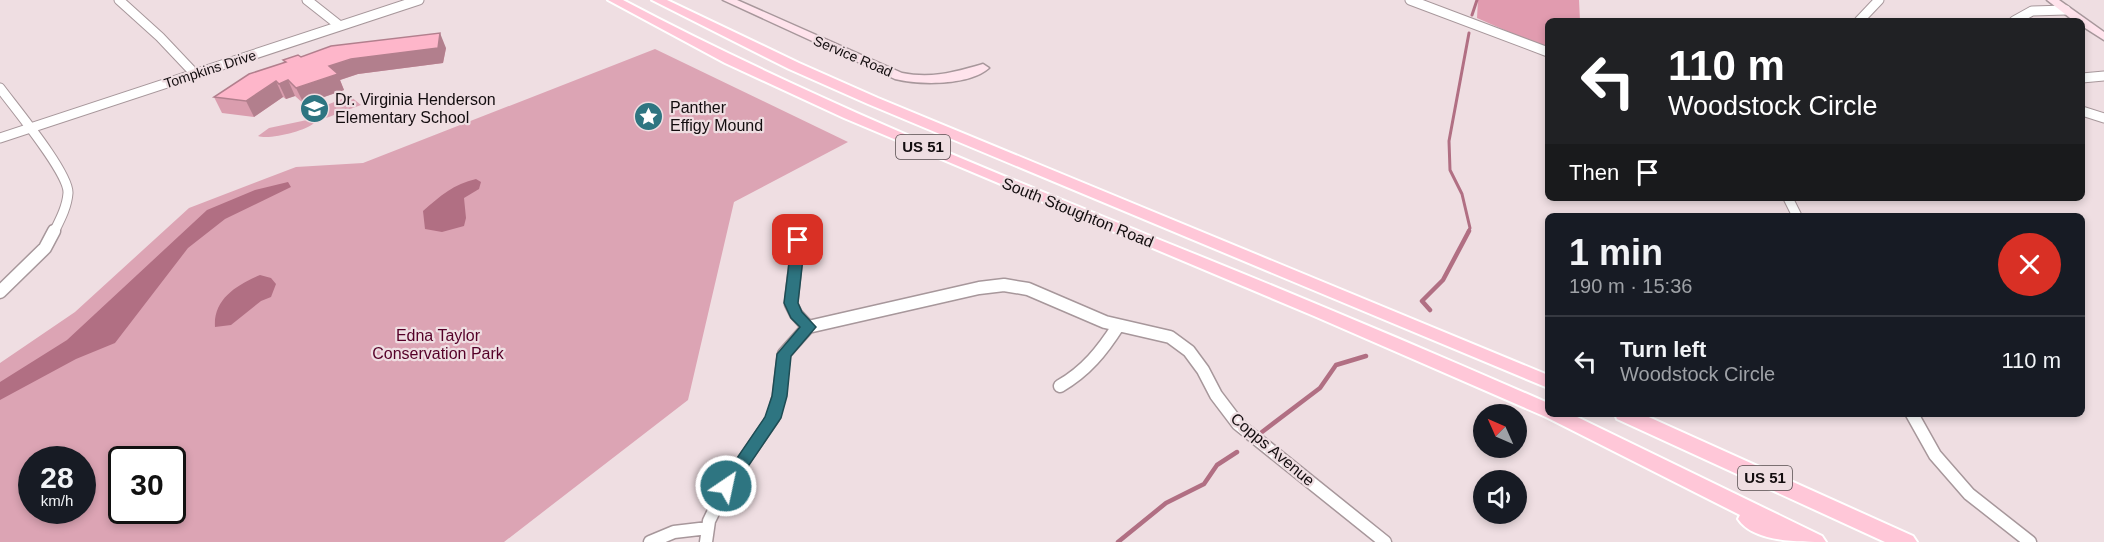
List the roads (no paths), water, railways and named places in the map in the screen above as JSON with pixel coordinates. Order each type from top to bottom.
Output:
[{"type":"main road","name":"South Stoughton Road","points":[[614,0],[719,54],[936,153],[1365,330],[1545,410]]},
{"type":"main road","name":"South Stoughton Road","points":[[658,0],[873,102],[1545,381]]},
{"type":"main road","name":"US 51","points":[[1560,417],[1815,542]]},
{"type":"main road","name":"US 51","points":[[1631,417],[1906,542]]},
{"type":"main road","points":[[1677,473],[1714,499],[1786,542]]},
{"type":"street","points":[[119,0],[160,37],[195,74]]},
{"type":"street","points":[[307,0],[340,26]]},
{"type":"street","name":"Tompkins Drive","points":[[0,138],[419,0]]},
{"type":"street","name":"Service Road","points":[[728,0],[899,76],[923,80],[945,79],[983,68]]},
{"type":"street","points":[[1410,0],[1545,51]]},
{"type":"street","points":[[1862,18],[1879,0]]},
{"type":"street","points":[[2052,0],[2077,18]]},
{"type":"street","points":[[2017,18],[2033,11],[2066,10]]},
{"type":"street","points":[[2085,24],[2104,37]]},
{"type":"street","points":[[2085,78],[2104,76]]},
{"type":"street","points":[[0,88],[61,172],[68,191],[63,215],[45,248],[0,292]]},
{"type":"street","points":[[2085,112],[2104,118]]},
{"type":"street","points":[[650,542],[674,532],[707,535],[712,512],[726,486],[773,418],[779,396],[784,354],[808,327],[796,314],[791,303],[798,240]]},
{"type":"street","name":"Copps Avenue","points":[[808,327],[979,288],[1013,286],[1043,295],[1118,326],[1160,333],[1180,344],[1203,370],[1216,395],[1238,424],[1385,542]]},
{"type":"street","points":[[1060,386],[1094,362],[1118,326]]},
{"type":"street","points":[[1914,417],[1935,455],[1969,494],[2010,529],[2030,542]]},
{"type":"waterway","points":[[1472,15],[1477,0]]},
{"type":"waterway","points":[[1468,232],[1470,228],[1462,194],[1450,170],[1449,141],[1469,33]]},
{"type":"waterway","points":[[1430,310],[1422,301],[1443,280],[1469,231]]},
{"type":"waterway","points":[[1262,432],[1320,388],[1336,365],[1366,356]]},
{"type":"waterway","points":[[1118,542],[1166,503],[1204,484],[1217,465],[1237,452]]},
{"type":"place","name":"Dr. Virginia Henderson Elementary School","points":[[314,108]]},
{"type":"place","name":"Panther Effigy Mound","points":[[649,116]]},
{"type":"park label","name":"Edna Taylor Conservation Park","points":[[438,344]]}]
